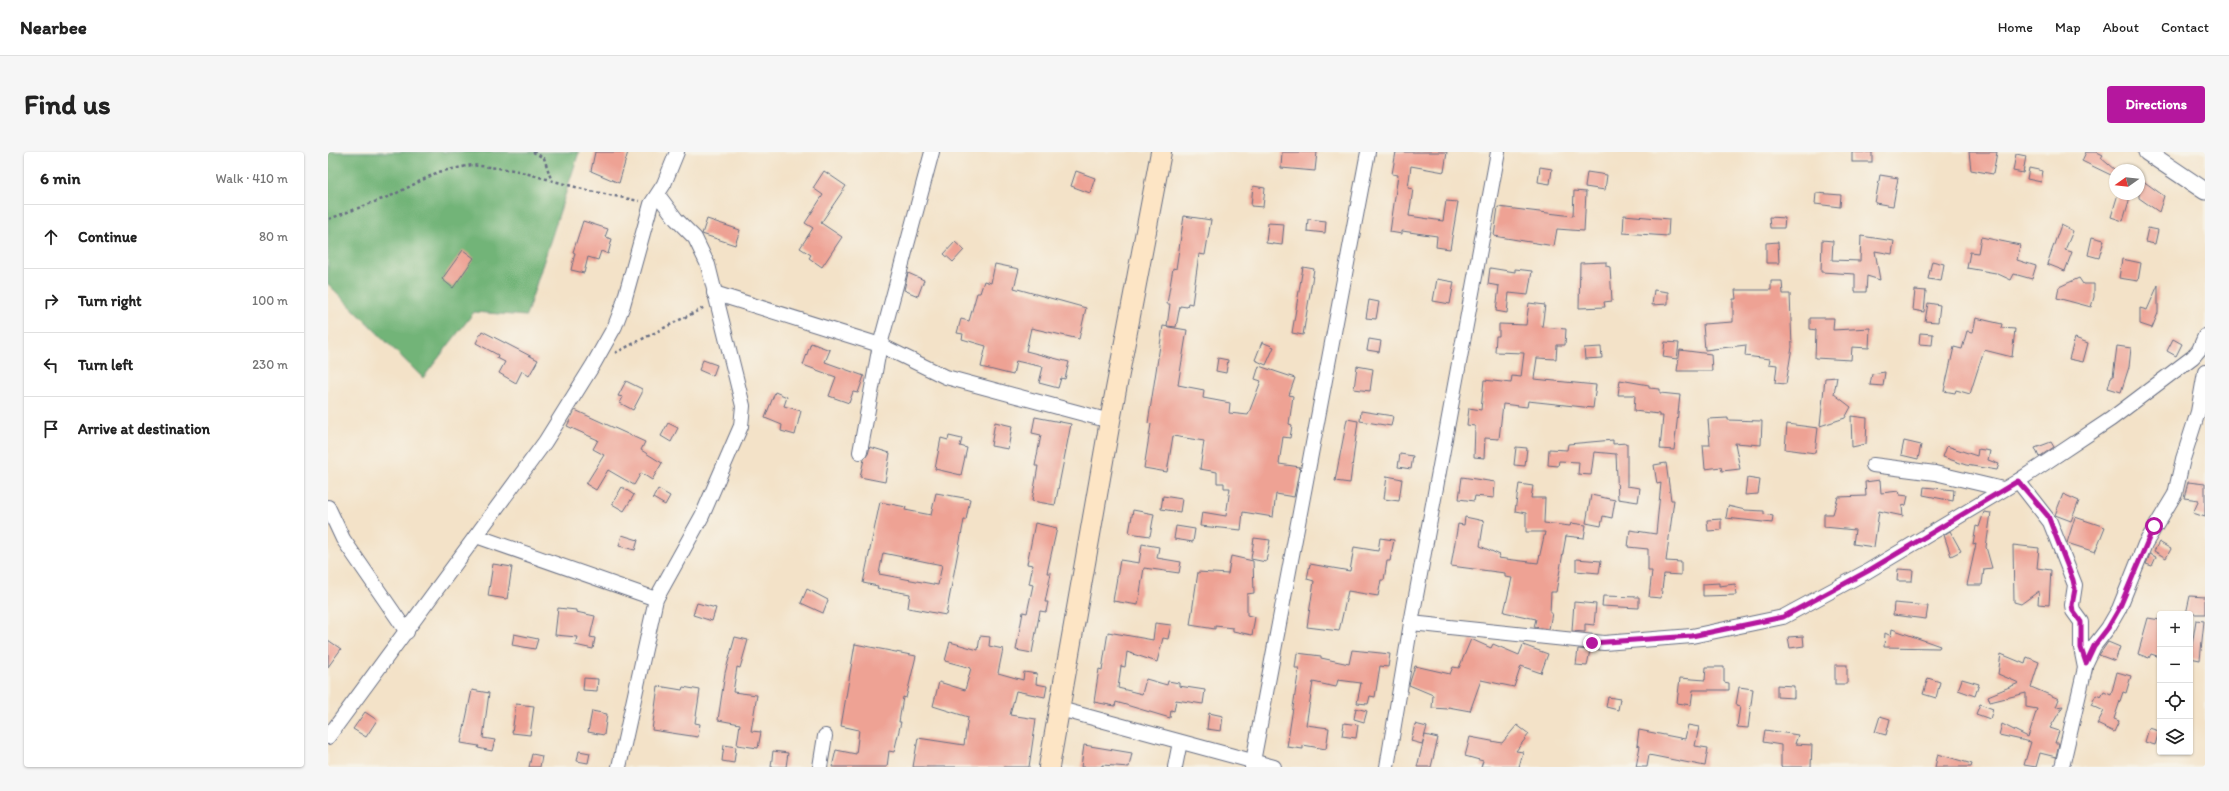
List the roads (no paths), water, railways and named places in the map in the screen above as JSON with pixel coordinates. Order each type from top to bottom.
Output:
[{"type":"main road","points":[[1049,767],[1110,421],[1161,152]]},
{"type":"street","points":[[328,737],[407,632],[544,442],[593,365],[615,326],[623,305],[654,199],[664,184],[677,152]]},
{"type":"street","points":[[860,452],[880,345],[932,152]]},
{"type":"street","points":[[1252,764],[1368,152]]},
{"type":"street","points":[[1387,767],[1411,623],[1498,152]]},
{"type":"street","points":[[2147,152],[2205,191]]},
{"type":"street","points":[[619,767],[656,600],[702,516],[741,426],[742,406],[708,264],[695,238],[654,199]]},
{"type":"street","points":[[714,293],[880,345],[946,377],[1110,421]]},
{"type":"street","points":[[1411,623],[1604,643],[1692,636],[1766,621],[1800,609],[1868,571],[2018,481],[2111,419],[2193,356],[2203,340]]},
{"type":"street","points":[[2203,340],[2205,366]]},
{"type":"street","points":[[2062,767],[2074,725],[2086,663],[2094,646],[2108,628],[2119,609],[2146,544],[2175,494],[2182,459],[2198,412],[2205,372]]},
{"type":"street","points":[[1873,465],[1935,473],[2003,489]]},
{"type":"street","points":[[2018,481],[2048,516],[2073,580],[2075,589],[2072,605],[2073,611],[2081,622],[2081,648],[2086,663]]},
{"type":"street","points":[[328,507],[343,539],[407,632]]},
{"type":"street","points":[[476,536],[656,600]]},
{"type":"street","points":[[1060,709],[1180,742],[1252,764],[1274,767]]},
{"type":"street","points":[[820,767],[825,736]]},
{"type":"street","points":[[1175,767],[1180,742]]}]
